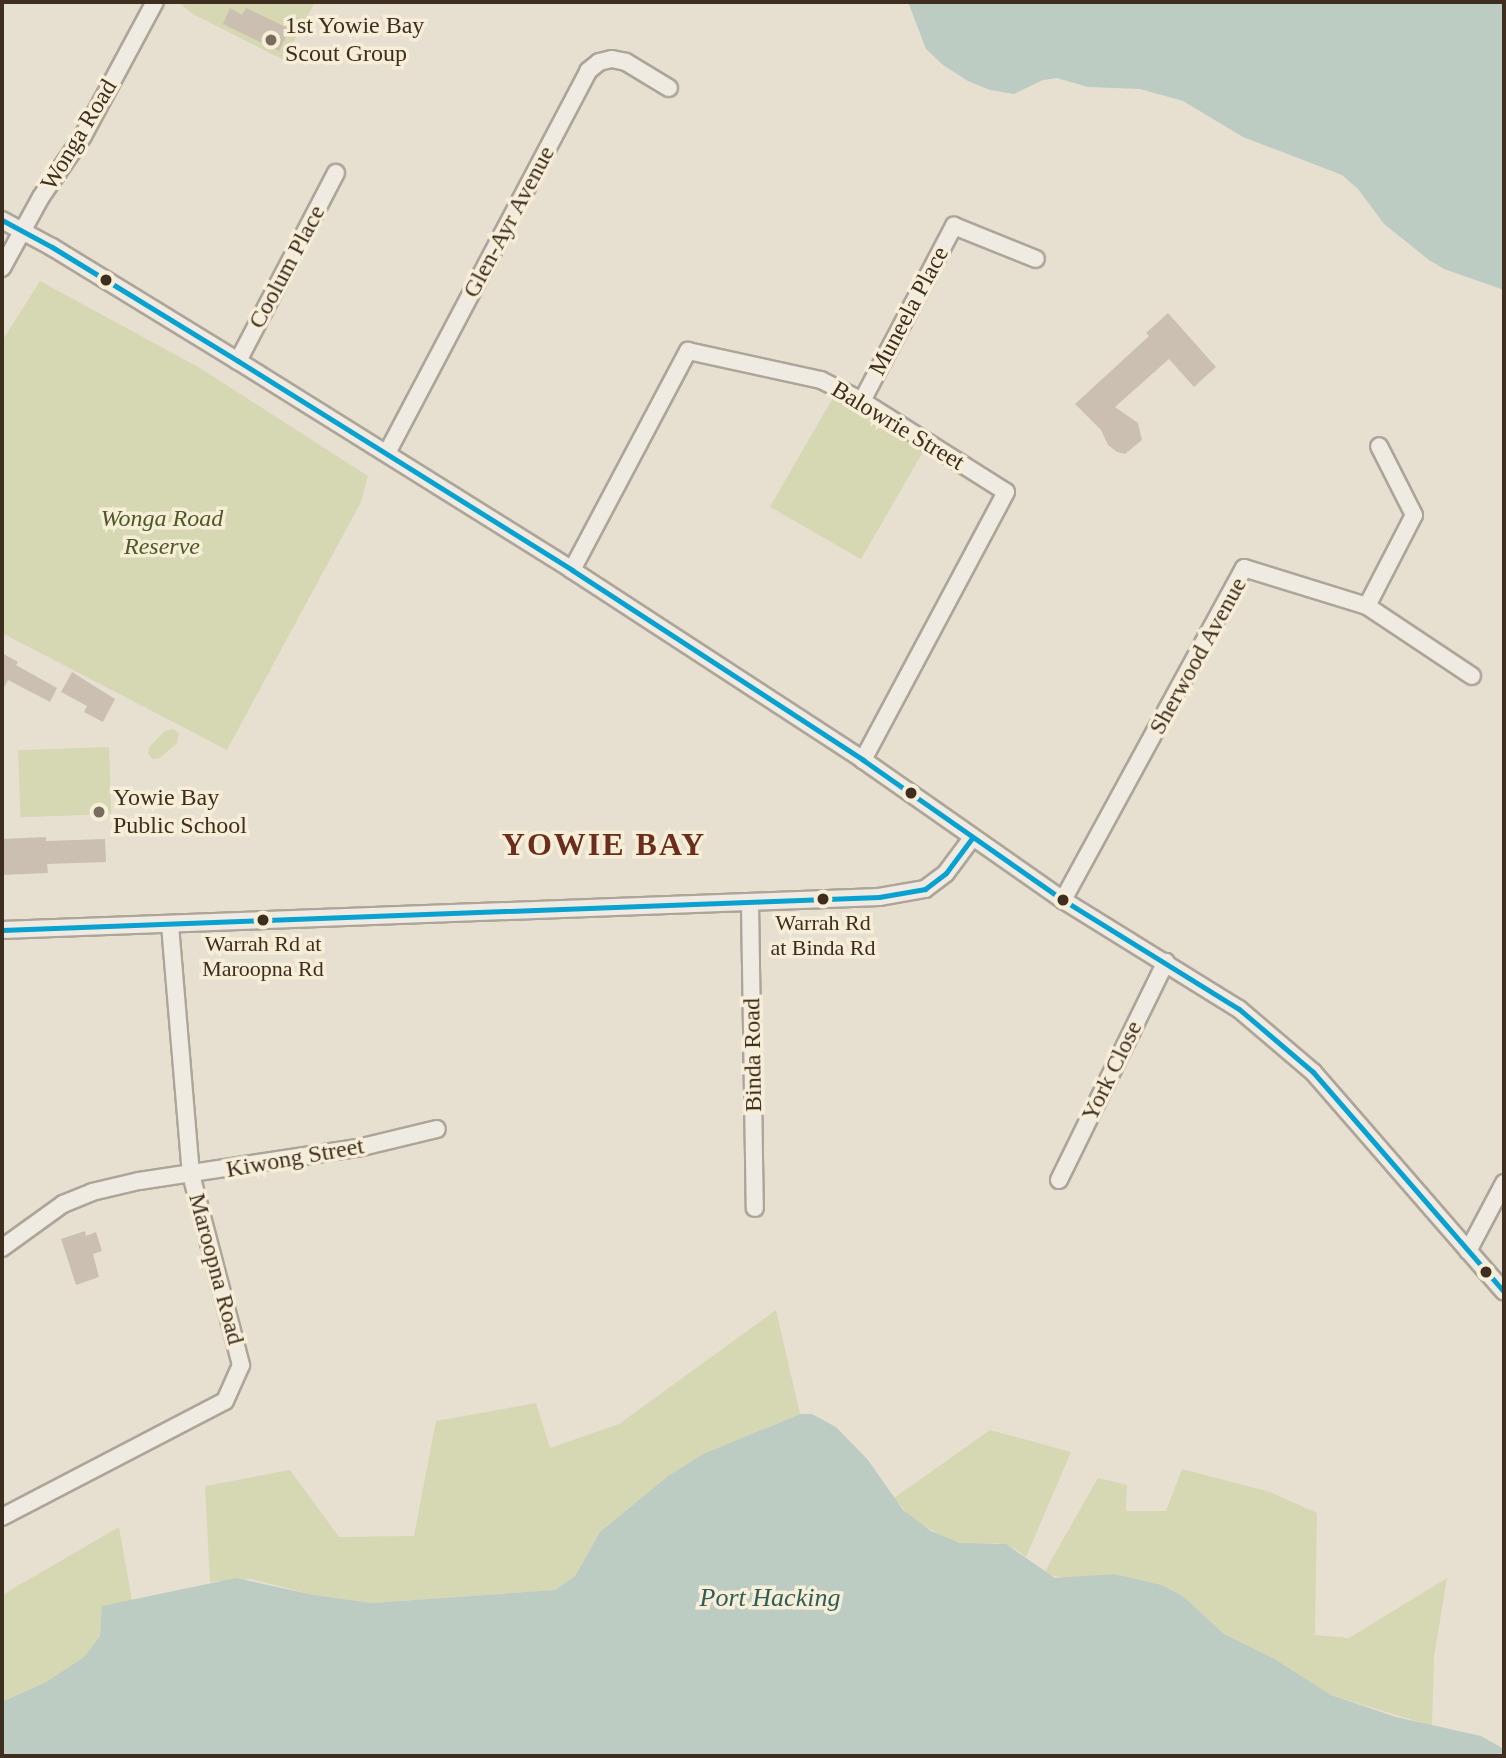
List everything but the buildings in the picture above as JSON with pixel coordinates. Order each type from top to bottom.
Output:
[{"type":"street","name":"Wonga Road","points":[[2,268],[22,230],[83,136],[155,2]]},
{"type":"street","name":"Glen-Ayr Avenue","points":[[387,453],[588,71],[599,62],[612,59],[626,62],[669,88]]},
{"type":"street","name":"Coolum Place","points":[[238,361],[336,173]]},
{"type":"street","points":[[2,220],[238,361],[572,569],[863,760],[1063,900],[1239,1009],[1313,1072],[1504,1292]]},
{"type":"street","name":"Muneela Place","points":[[862,401],[954,226],[1036,260]]},
{"type":"street","name":"Balowrie Street","points":[[572,569],[688,352],[821,380],[862,401],[1006,492],[863,760]]},
{"type":"street","points":[[1379,446],[1414,515],[1367,606],[1472,676]]},
{"type":"street","name":"Sherwood Avenue","points":[[1063,900],[1244,568],[1367,606]]},
{"type":"street","points":[[2,930],[170,926],[879,897],[925,889],[946,873],[972,838]]},
{"type":"street","name":"Binda Road","points":[[750,902],[755,1208]]},
{"type":"street","name":"Maroopna Road","points":[[2,1517],[225,1401],[241,1365],[191,1175],[170,926]]},
{"type":"street","name":"York Close","points":[[1059,1180],[1166,962]]},
{"type":"street","name":"Kiwong Street","points":[[2,1248],[43,1217],[92,1192],[139,1181],[358,1148],[437,1129]]},
{"type":"street","points":[[1468,1251],[1504,1183]]},
{"type":"green space","points":[[178,2],[315,2],[284,60],[193,14]]},
{"type":"green space","name":"Wonga Road Reserve","points":[[40,281],[200,368],[368,476],[361,502],[227,750],[2,633],[2,341]]},
{"type":"green space","points":[[838,389],[929,442],[861,559],[770,507]]},
{"type":"green space","points":[[174,729],[179,734],[177,743],[160,758],[152,759],[148,753],[150,746],[165,731]]},
{"type":"green space","points":[[109,747],[111,814],[20,817],[18,750]]},
{"type":"green space","points":[[776,1310],[800,1414],[703,1454],[668,1476],[600,1532],[575,1576],[555,1590],[372,1603],[314,1595],[251,1579],[210,1582],[205,1486],[290,1470],[339,1537],[414,1536],[436,1421],[536,1403],[550,1448],[619,1424]]},
{"type":"green space","points":[[990,1430],[1071,1452],[1026,1557],[1016,1549],[997,1543],[969,1544],[950,1540],[913,1520],[894,1498]]},
{"type":"green space","points":[[1182,1469],[1270,1492],[1317,1513],[1315,1635],[1349,1638],[1447,1578],[1434,1657],[1432,1726],[1331,1695],[1273,1658],[1224,1634],[1184,1597],[1162,1585],[1114,1574],[1066,1579],[1044,1573],[1098,1478],[1127,1485],[1126,1511],[1166,1511]]},
{"type":"green space","points":[[119,1527],[132,1600],[103,1607],[100,1636],[84,1657],[46,1682],[2,1702],[2,1595]]},
{"type":"water","points":[[908,2],[1504,2],[1504,290],[1444,269],[1429,260],[1384,224],[1358,189],[1342,175],[1243,137],[1183,101],[1140,89],[1088,87],[1057,78],[1043,80],[1014,94],[990,90],[968,81],[943,65],[926,49]]},
{"type":"water","name":"Port Hacking","points":[[800,1414],[812,1414],[836,1427],[868,1460],[903,1510],[931,1531],[960,1543],[1006,1544],[1055,1578],[1114,1574],[1162,1585],[1184,1597],[1224,1634],[1273,1658],[1331,1695],[1396,1717],[1481,1736],[1504,1749],[1504,1756],[2,1756],[2,1702],[46,1682],[84,1657],[100,1636],[102,1606],[236,1578],[314,1595],[372,1603],[555,1590],[575,1576],[600,1532],[668,1476],[703,1454]]},
{"type":"transit line","points":[[2,220],[52,247],[238,361],[572,570],[863,760],[1063,900],[1239,1009],[1313,1072],[1504,1292]]},
{"type":"transit line","points":[[2,930],[879,897],[925,889],[946,873],[972,838]]},
{"type":"place","name":"1st Yowie Bay Scout Group","points":[[271,40]]},
{"type":"place","name":"Yowie Bay Public School","points":[[99,812]]},
{"type":"place","name":"Warrah Rd at Binda Rd","points":[[823,899]]},
{"type":"place","name":"Warrah Rd at Maroopna Rd","points":[[263,920]]},
{"type":"district","name":"YOWIE BAY","points":[[604,844]]}]
